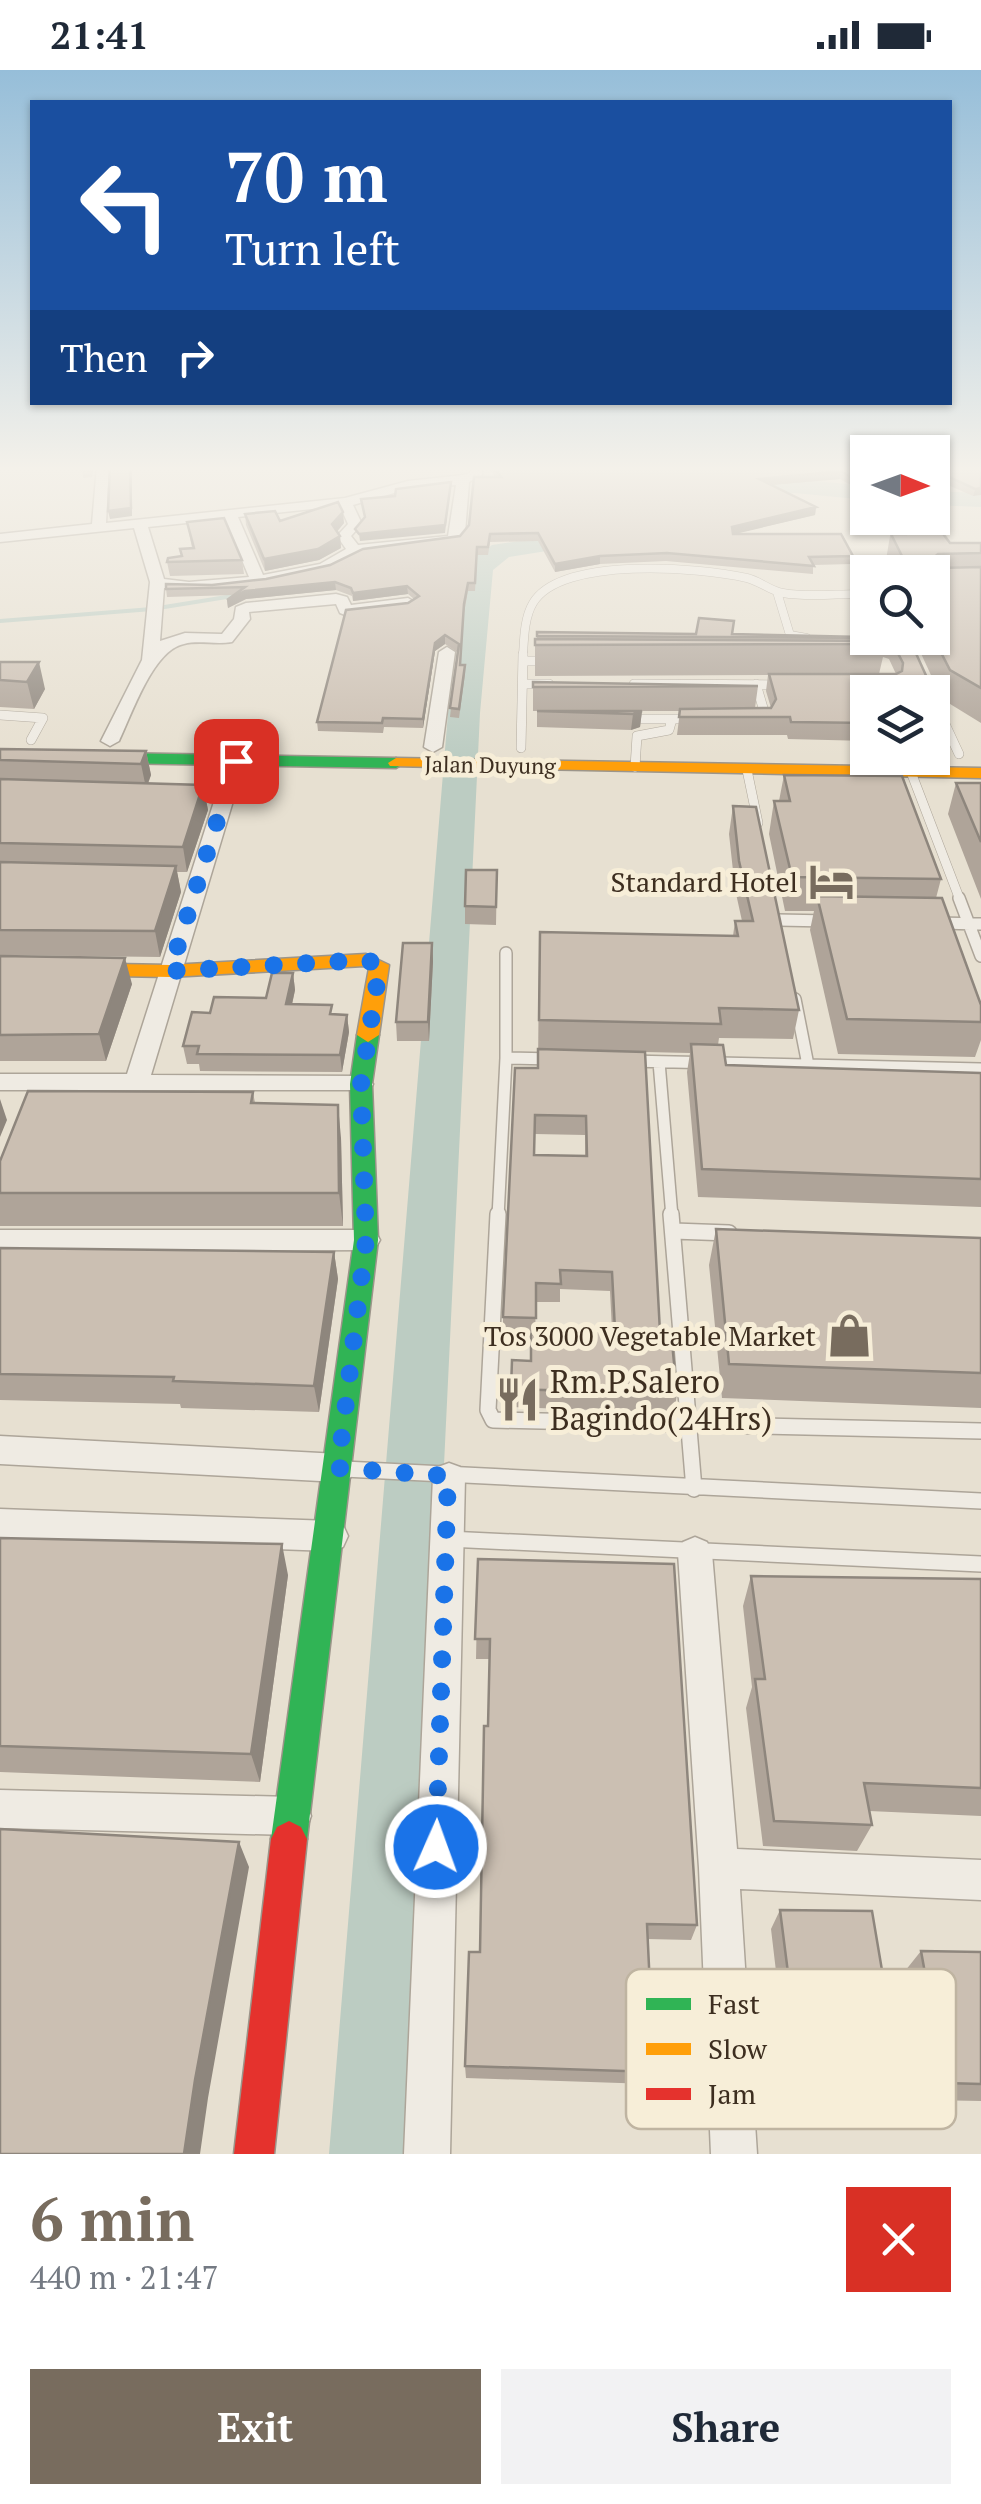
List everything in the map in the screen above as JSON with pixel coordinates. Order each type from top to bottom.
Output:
[{"type":"main road","name":"Jalan Duyung","points":[[0,740],[634,758],[850,752]]},
{"type":"main road","name":"Jalan Duyung","points":[[0,756],[236,761],[435,752]]},
{"type":"main road","name":"Jalan Duyung","points":[[634,758],[747,770],[850,771]]},
{"type":"main road","name":"Jalan Duyung","points":[[950,772],[981,772]]},
{"type":"main road","points":[[0,968],[170,971],[375,962],[380,972],[361,1084],[366,1240],[352,1470],[331,1536],[292,1816],[254,2154]]},
{"type":"street","points":[[150,660],[156,582],[151,563]]},
{"type":"street","points":[[251,563],[258,580]]},
{"type":"street","points":[[156,582],[174,586],[258,580],[301,575],[332,563]]},
{"type":"street","points":[[110,741],[150,660],[166,644],[179,639],[226,639],[242,619],[240,612],[244,608],[336,599],[342,600],[345,610],[408,603]]},
{"type":"street","points":[[435,752],[446,652]]},
{"type":"street","points":[[137,1081],[214,800],[236,761]]},
{"type":"street","points":[[0,1082],[35,1092],[137,1081],[361,1084]]},
{"type":"street","points":[[0,1241],[366,1240]]},
{"type":"street","points":[[0,1450],[352,1470]]},
{"type":"street","points":[[427,2154],[445,1539],[439,1476]]},
{"type":"street","points":[[0,1524],[331,1536]]},
{"type":"street","points":[[696,1553],[724,1969]]},
{"type":"street","points":[[0,1809],[292,1816]]},
{"type":"street","points":[[719,1868],[981,1880]]},
{"type":"street","points":[[733,2129],[734,2154]]},
{"type":"lane","points":[[506,754],[523,718],[524,661],[531,606],[540,592],[572,576],[630,570],[730,576],[757,580],[777,592],[850,594]]},
{"type":"lane","points":[[777,592],[790,635],[818,638]]},
{"type":"lane","points":[[524,661],[564,661]]},
{"type":"lane","points":[[524,684],[562,684]]},
{"type":"lane","points":[[620,684],[792,685]]},
{"type":"lane","points":[[756,684],[766,718],[758,719]]},
{"type":"lane","points":[[523,698],[542,698]]},
{"type":"lane","points":[[742,699],[760,699]]},
{"type":"lane","points":[[0,716],[43,718],[31,740]]},
{"type":"lane","points":[[523,718],[542,718]]},
{"type":"lane","points":[[616,719],[704,719]]},
{"type":"lane","points":[[634,758],[637,736],[670,730],[672,719]]},
{"type":"lane","points":[[950,723],[970,754]]},
{"type":"lane","points":[[747,770],[762,845]]},
{"type":"lane","points":[[912,775],[975,924],[981,956]]},
{"type":"lane","points":[[774,901],[782,938]]},
{"type":"lane","points":[[778,920],[836,921]]},
{"type":"lane","points":[[931,923],[975,924]]},
{"type":"lane","points":[[506,953],[506,1058],[489,1413],[493,1420],[981,1432]]},
{"type":"lane","points":[[793,992],[808,1065]]},
{"type":"lane","points":[[506,1058],[563,1060]]},
{"type":"lane","points":[[621,1061],[981,1068]]},
{"type":"lane","points":[[659,1062],[694,1489]]},
{"type":"lane","points":[[674,1232],[751,1233]]},
{"type":"lane","points":[[352,1470],[981,1502]]},
{"type":"lane","points":[[445,1539],[981,1564]]},
{"type":"building","points":[[334,563],[476,563],[475,583],[468,583],[464,604],[460,665],[465,665],[459,709],[450,708],[459,644],[445,635],[435,643],[423,719],[317,722],[346,610],[408,603],[419,596],[407,586],[353,593],[351,588],[335,582],[245,591],[227,600],[245,587],[166,589],[166,584],[212,585],[266,579]]},
{"type":"building","points":[[981,567],[981,688],[950,670],[942,655],[950,655],[950,568]]},
{"type":"building","points":[[699,618],[734,621],[732,634],[850,638],[537,636],[537,632],[696,634]]},
{"type":"building","points":[[535,639],[850,641],[850,644],[535,645]]},
{"type":"building","points":[[899,655],[917,655],[926,675],[850,675],[850,723],[791,722],[790,717],[679,717],[680,709],[771,708],[776,699],[769,674],[896,674],[902,671]]},
{"type":"building","points":[[0,662],[39,662],[27,682],[0,680]]},
{"type":"building","points":[[533,682],[758,686],[533,687]]},
{"type":"building","points":[[537,711],[642,711],[633,714]]},
{"type":"building","points":[[0,749],[146,751],[141,764],[0,760]]},
{"type":"building","points":[[784,775],[902,776],[941,879],[792,877],[774,801],[790,801]]},
{"type":"building","points":[[0,779],[203,785],[183,847],[0,843]]},
{"type":"building","points":[[956,783],[981,783],[981,842]]},
{"type":"building","points":[[733,806],[756,807],[799,1010],[719,1008],[721,1024],[539,1020],[540,932],[738,936],[735,921],[753,921],[739,861]]},
{"type":"building","points":[[0,862],[176,866],[155,931],[0,930]]},
{"type":"building","points":[[466,870],[497,870],[496,907],[465,906]]},
{"type":"building","points":[[817,896],[942,898],[981,1005],[981,1022],[847,1019]]},
{"type":"building","points":[[403,943],[432,943],[428,1022],[396,1022]]},
{"type":"building","points":[[0,956],[125,958],[99,1034],[0,1035]]},
{"type":"building","points":[[272,973],[293,973],[286,1004],[332,1005],[330,1014],[347,1015],[340,1055],[197,1054],[199,1046],[183,1046],[192,1012],[210,1013],[214,997],[266,998]]},
{"type":"building","points":[[691,1044],[723,1045],[726,1065],[981,1073],[981,1179],[702,1169]]},
{"type":"building","points":[[538,1049],[645,1052],[660,1332],[671,1332],[677,1394],[511,1389],[512,1360],[531,1361],[531,1334],[593,1335],[593,1330],[615,1330],[612,1272],[560,1270],[561,1284],[536,1283],[536,1318],[503,1317],[515,1068],[538,1068]],"holes":[[[535,1115],[586,1116],[587,1156],[534,1155]]]},
{"type":"building","points":[[28,1091],[253,1092],[251,1103],[338,1105],[339,1193],[0,1193],[0,1161]]},
{"type":"building","name":"Tos 3000 Vegetable Market","points":[[716,1229],[981,1238],[981,1373],[729,1364]]},
{"type":"building","points":[[0,1248],[334,1252],[314,1386],[173,1381],[174,1377],[0,1374]]},
{"type":"building","points":[[0,1538],[282,1544],[251,1754],[0,1746]]},
{"type":"building","points":[[478,1559],[674,1564],[697,1925],[647,1924],[649,1969],[626,1969],[626,2071],[465,2066],[469,1952],[480,1952],[484,1726],[488,1726],[490,1639],[475,1639]]},
{"type":"building","points":[[751,1576],[981,1579],[981,1788],[864,1783],[872,1825],[774,1821],[755,1679],[765,1679]]},
{"type":"building","points":[[0,1829],[239,1842],[184,2154],[0,2154]]},
{"type":"building","points":[[780,1910],[872,1911],[882,1969],[788,1969]]},
{"type":"building","points":[[921,1951],[981,1952],[981,2084],[956,2083],[956,1969],[924,1969]]},
{"type":"waterway","points":[[370,2154],[464,713],[480,568],[486,563]]},
{"type":"waterway","points":[[0,621],[152,609],[239,595]]},
{"type":"traffic: fast","points":[[0,756],[396,763]]},
{"type":"traffic: fast","points":[[289,1839],[366,1240],[361,1084],[368,1035]]},
{"type":"traffic: slow","points":[[396,763],[981,773]]},
{"type":"traffic: slow","points":[[0,968],[170,971],[366,960],[379,965],[368,1035]]},
{"type":"traffic: jam","points":[[254,2154],[289,1839]]},
{"type":"place","name":"Standard Hotel","points":[[831,882]]},
{"type":"place","name":"Tos 3000 Vegetable Market","points":[[849,1336]]},
{"type":"place","name":"Rm.P.Salero Bagindo(24Hrs)","points":[[517,1400]]},
{"type":"route","points":[[236,761],[170,971],[366,960],[380,965],[361,1084],[366,1240],[338,1468],[448,1476],[436,1847]]}]
